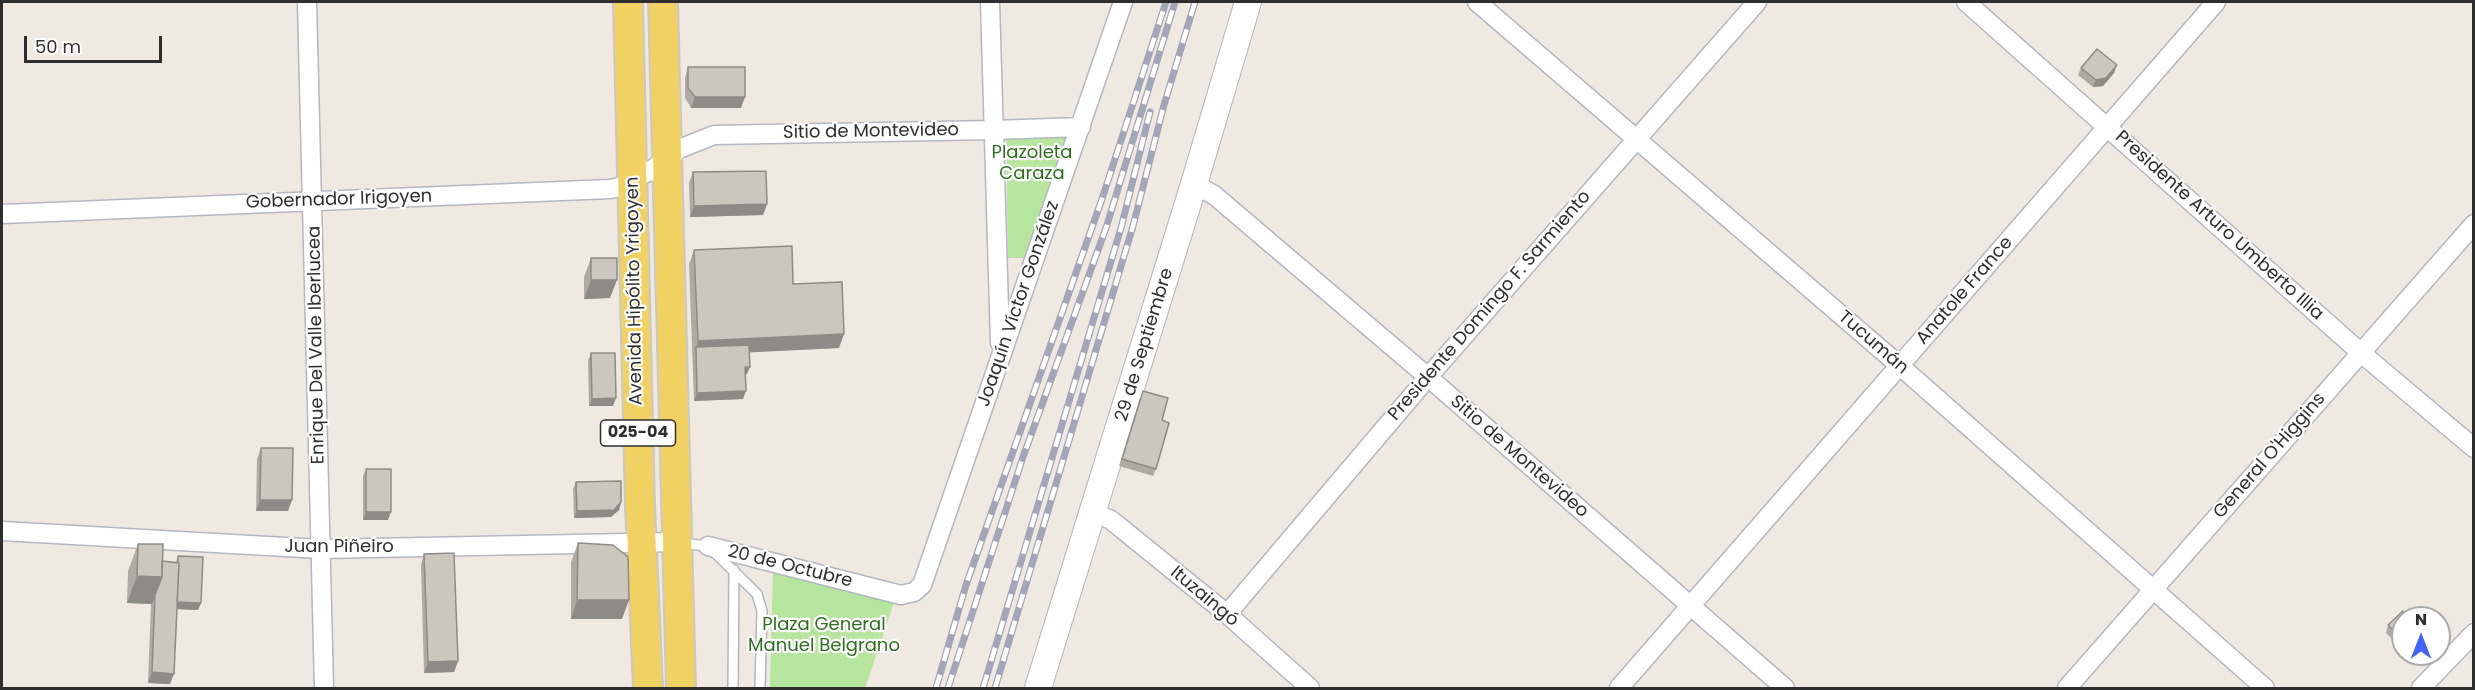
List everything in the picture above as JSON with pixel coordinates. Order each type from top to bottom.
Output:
[{"type":"main road","name":"Avenida Hipólito Yrigoyen","points":[[628,2],[648,688]]},
{"type":"main road","name":"Avenida Hipólito Yrigoyen","points":[[663,2],[681,688]]},
{"type":"street","name":"Enrique Del Valle Iberlucea","points":[[307,2],[314,201],[324,688]]},
{"type":"street","points":[[990,2],[1000,354]]},
{"type":"street","name":"Joaquín Víctor González","points":[[901,595],[914,592],[922,585],[1123,2]]},
{"type":"street","name":"29 de Septiembre","points":[[1038,688],[1248,2]]},
{"type":"street","name":"Tucumán","points":[[1477,2],[1899,366],[2265,688]]},
{"type":"street","name":"Presidente Domingo F. Sarmiento","points":[[1227,614],[1428,377],[1757,2]]},
{"type":"street","name":"Presidente Arturo Umberto Illia","points":[[1966,2],[2360,352],[2474,448]]},
{"type":"street","name":"Anatole France","points":[[1619,688],[2216,2]]},
{"type":"street","name":"Sitio de Montevideo","points":[[666,158],[696,140],[714,135],[1081,127]]},
{"type":"street","name":"Gobernador Irigoyen","points":[[2,214],[610,189],[624,186],[633,178],[649,172],[666,158]]},
{"type":"street","name":"Sitio de Montevideo","points":[[1194,184],[1214,195],[1428,377],[1785,688]]},
{"type":"street","name":"General O'Higgins","points":[[2067,688],[2474,224]]},
{"type":"street","name":"Ituzaingó","points":[[1093,512],[1111,520],[1227,614],[1310,688]]},
{"type":"street","name":"Juan Piñeiro","points":[[2,531],[321,549],[677,542]]},
{"type":"street","name":"20 de Octubre","points":[[708,546],[901,595]]},
{"type":"street","points":[[2421,688],[2474,633]]},
{"type":"lane","name":"20 de Octubre","points":[[677,542],[708,546]]},
{"type":"lane","points":[[708,546],[757,594],[762,611],[760,688]]},
{"type":"lane","points":[[733,688],[734,570]]},
{"type":"green space","name":"Plazoleta Caraza","points":[[1068,136],[1028,258],[1008,258],[1006,137]]},
{"type":"green space","name":"Plaza General Manuel Belgrano","points":[[773,569],[895,600],[865,688],[770,688]]},
{"type":"building","points":[[2097,49],[2117,65],[2106,78],[2096,80],[2081,68]]},
{"type":"building","points":[[688,67],[745,67],[745,97],[695,97],[688,88]]},
{"type":"building","points":[[766,171],[767,204],[694,206],[693,172]]},
{"type":"building","points":[[792,246],[793,284],[842,282],[844,334],[698,341],[694,250]]},
{"type":"building","points":[[591,258],[617,258],[617,280],[591,280]]},
{"type":"building","points":[[749,345],[750,367],[745,367],[746,391],[697,393],[696,347]]},
{"type":"building","points":[[591,353],[615,353],[616,398],[592,399]]},
{"type":"building","points":[[1143,391],[1168,398],[1162,420],[1169,423],[1156,469],[1122,459]]},
{"type":"building","points":[[261,448],[293,448],[292,500],[260,500]]},
{"type":"building","points":[[366,469],[391,469],[391,512],[366,512]]},
{"type":"building","points":[[621,481],[621,502],[614,510],[577,511],[576,482]]},
{"type":"building","points":[[578,543],[613,545],[628,557],[629,600],[577,600]]},
{"type":"building","points":[[138,544],[163,544],[162,577],[137,576]]},
{"type":"building","points":[[454,553],[458,661],[428,662],[424,554]]},
{"type":"building","points":[[178,556],[203,557],[201,603],[177,602]]},
{"type":"building","points":[[162,561],[179,563],[174,674],[152,672],[155,595],[162,577]]},
{"type":"railway","points":[[936,688],[966,585],[1102,199],[1166,2]]},
{"type":"railway","points":[[948,688],[1023,457],[1106,228],[1175,2]]},
{"type":"railway","points":[[995,688],[1133,226],[1164,105],[1195,2]]},
{"type":"railway","points":[[983,688],[1121,228],[1150,112]]}]
